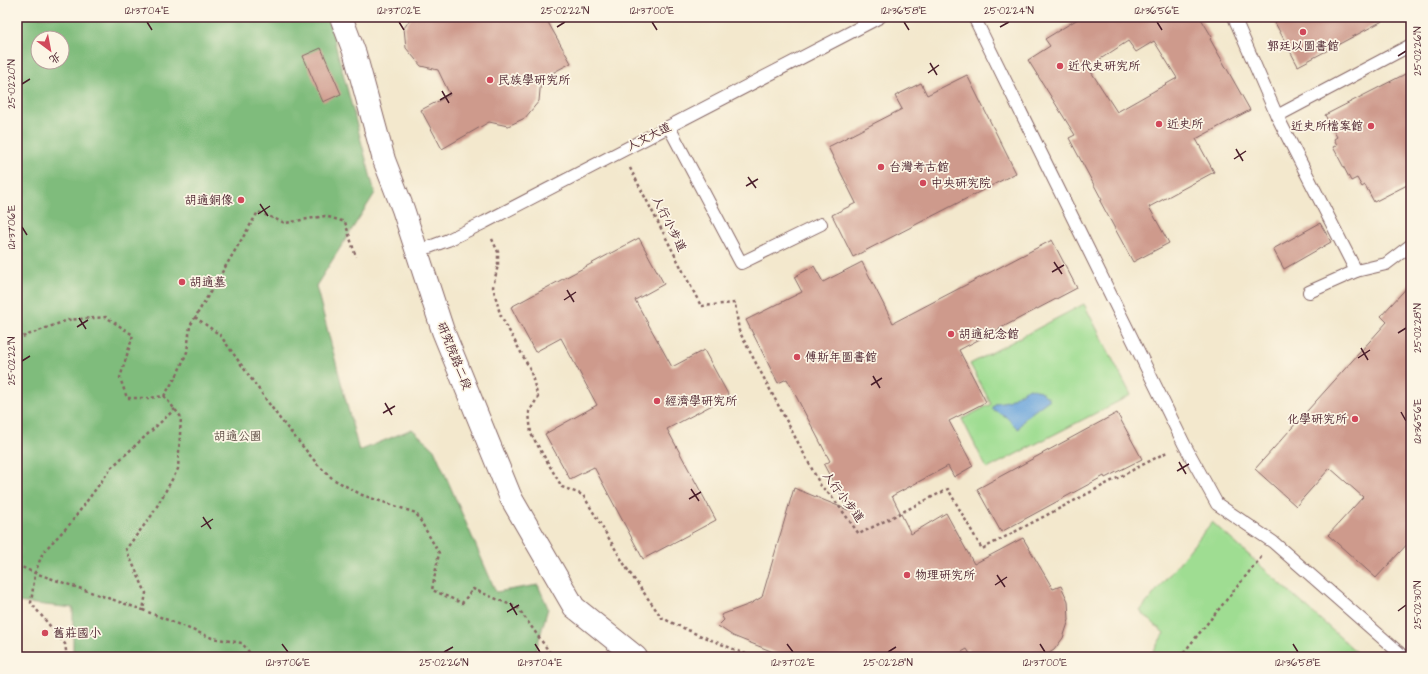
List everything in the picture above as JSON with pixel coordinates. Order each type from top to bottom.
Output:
[{"type":"street","name":"研究院路二段","points":[[342,17],[355,54],[384,160],[403,209],[443,331],[511,498],[574,607],[636,657]]},
{"type":"lane","name":"人文大道","points":[[416,252],[448,240],[484,222],[880,17]]},
{"type":"lane","points":[[974,17],[1184,444],[1217,504],[1273,542],[1404,657]]},
{"type":"lane","points":[[1234,17],[1278,116],[1356,271]]},
{"type":"lane","points":[[1278,116],[1411,45]]},
{"type":"lane","points":[[669,127],[741,263],[821,224]]},
{"type":"lane","points":[[1309,292],[1356,271],[1386,264],[1411,245]]},
{"type":"path","name":"人行小步道","points":[[629,165],[701,306],[734,303],[738,332],[817,479],[860,534],[948,489],[982,549],[1184,444]]},
{"type":"path","points":[[164,396],[177,375],[187,352],[190,326],[258,212],[285,223],[325,216],[345,222],[356,257]]},
{"type":"path","points":[[484,222],[498,252],[498,265],[493,287],[500,314],[530,370],[538,397],[529,412],[531,434],[562,487],[583,495],[629,572],[662,618],[753,657]]},
{"type":"path","points":[[17,339],[68,320],[106,317],[132,335],[120,378],[127,398],[164,396]]},
{"type":"path","points":[[195,317],[220,335],[280,419],[318,465],[333,479],[362,495],[416,513],[439,553],[432,590],[462,603],[473,589],[518,608],[553,657]]},
{"type":"path","points":[[143,610],[146,593],[126,549],[152,515],[178,469],[181,417],[164,396]]},
{"type":"path","points":[[66,657],[65,644],[31,603],[35,572],[43,552],[70,524],[112,467],[175,409]]},
{"type":"path","points":[[1180,657],[1273,542]]},
{"type":"path","points":[[17,565],[143,610],[212,638],[242,642],[253,657]]},
{"type":"green space","name":"胡適公園","points":[[17,17],[328,17],[375,193],[316,286],[359,451],[412,429],[434,449],[496,592],[538,585],[548,608],[534,657],[73,657],[73,608],[17,602]]},
{"type":"green space","points":[[1084,304],[1131,395],[987,469],[962,419],[991,404],[970,364]]},
{"type":"green space","points":[[1212,522],[1362,657],[1150,657],[1164,633],[1140,611]]},
{"type":"water","points":[[1029,388],[1040,391],[1050,399],[1026,417],[1018,429],[1005,416],[992,409],[996,403],[1008,401]]},
{"type":"building","name":"民族學研究所","points":[[412,17],[545,17],[571,63],[541,79],[539,101],[525,118],[508,126],[489,122],[442,149],[421,110],[450,95],[438,70],[421,66],[406,48],[404,28]]},
{"type":"building","points":[[1081,17],[1200,17],[1212,37],[1210,39],[1250,110],[1196,139],[1214,172],[1149,207],[1169,243],[1133,262],[1100,201],[1102,200],[1069,138],[1075,135],[1028,60],[1050,46],[1045,39]],"holes":[[[1128,41],[1136,52],[1154,41],[1177,78],[1117,112],[1088,67]]]},
{"type":"building","name":"郭廷以圖書館","points":[[1272,17],[1390,17],[1298,66]]},
{"type":"building","points":[[321,48],[341,94],[323,102],[303,56]]},
{"type":"building","name":"近史所檔案館","points":[[1411,71],[1411,183],[1374,202],[1365,185],[1362,187],[1357,178],[1351,181],[1333,147],[1337,145],[1334,139],[1337,137],[1325,115]]},
{"type":"building","name":"台灣考古館","points":[[967,75],[1016,173],[853,257],[832,215],[856,203],[828,147],[902,109],[895,96],[921,83],[927,95]]},
{"type":"building","points":[[1320,223],[1331,242],[1284,269],[1273,249]]},
{"type":"building","name":"經濟學研究所","points":[[639,238],[664,284],[635,300],[672,367],[704,350],[729,396],[667,429],[716,520],[643,559],[594,467],[570,479],[545,434],[597,405],[561,338],[535,352],[511,307]]},
{"type":"building","points":[[1052,240],[1077,288],[959,350],[986,402],[949,421],[973,466],[954,477],[948,466],[892,496],[911,534],[946,513],[974,564],[1023,538],[1053,589],[1061,586],[1068,601],[1069,620],[1063,638],[1054,650],[1043,657],[972,657],[967,649],[953,657],[786,657],[733,636],[718,626],[724,620],[721,615],[750,604],[762,597],[794,488],[848,510],[824,465],[830,461],[787,379],[778,383],[746,320],[802,292],[794,277],[814,266],[823,282],[862,262],[893,323]]},
{"type":"building","name":"化學研究所","points":[[1411,283],[1411,540],[1376,578],[1328,535],[1363,497],[1330,468],[1296,506],[1255,469],[1387,322],[1381,316]]},
{"type":"building","points":[[1117,413],[1142,459],[1105,478],[1104,476],[1001,532],[977,489]]},
{"type":"place","name":"郭廷以圖書館","points":[[1303,32]]},
{"type":"place","name":"近代史研究所","points":[[1060,66]]},
{"type":"place","name":"民族學研究所","points":[[490,80]]},
{"type":"place","name":"近史所","points":[[1159,124]]},
{"type":"place","name":"近史所檔案館","points":[[1371,126]]},
{"type":"place","name":"台灣考古館","points":[[881,167]]},
{"type":"place","name":"中央研究院","points":[[923,183]]},
{"type":"place","name":"胡適銅像","points":[[241,200]]},
{"type":"place","name":"胡適墓","points":[[182,282]]},
{"type":"place","name":"胡適紀念館","points":[[951,334]]},
{"type":"place","name":"傅斯年圖書館","points":[[797,357]]},
{"type":"place","name":"經濟學研究所","points":[[657,401]]},
{"type":"place","name":"化學研究所","points":[[1355,419]]},
{"type":"place","name":"物理研究所","points":[[907,575]]},
{"type":"place","name":"舊莊國小","points":[[45,633]]}]
